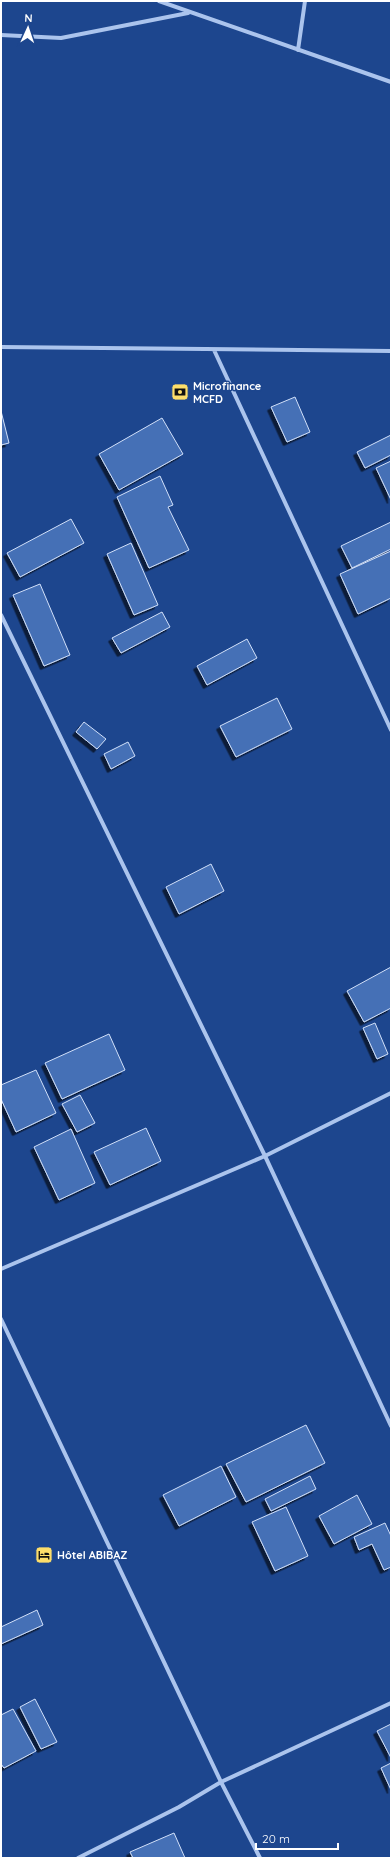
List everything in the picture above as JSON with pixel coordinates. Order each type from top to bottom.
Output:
[{"type":"street","points":[[159,1],[391,82]]},
{"type":"street","points":[[298,50],[305,1]]},
{"type":"street","points":[[1,35],[61,38],[189,12]]},
{"type":"street","points":[[1,347],[391,351]]},
{"type":"street","points":[[214,350],[391,730]]},
{"type":"street","points":[[1,615],[265,1156],[391,1426]]},
{"type":"street","points":[[1,1269],[265,1156],[391,1093]]},
{"type":"street","points":[[1,1319],[221,1782],[260,1858]]},
{"type":"street","points":[[78,1858],[180,1807],[221,1782],[391,1703]]},
{"type":"building","points":[[295,397],[310,432],[287,442],[271,407]]},
{"type":"building","points":[[1,411],[9,443],[1,445]]},
{"type":"building","points":[[162,418],[183,454],[119,490],[99,454]]},
{"type":"building","points":[[391,435],[391,455],[365,468],[357,452]]},
{"type":"building","points":[[391,461],[391,500],[376,468]]},
{"type":"building","points":[[160,476],[173,505],[168,507],[189,550],[149,568],[117,497]]},
{"type":"building","points":[[71,519],[84,543],[20,577],[7,553]]},
{"type":"building","points":[[391,522],[391,549],[352,568],[341,546]]},
{"type":"building","points":[[131,543],[158,605],[134,615],[107,554]]},
{"type":"building","points":[[391,551],[391,598],[358,614],[340,574]]},
{"type":"building","points":[[40,584],[70,655],[44,666],[13,595]]},
{"type":"building","points":[[162,612],[170,627],[121,653],[112,638]]},
{"type":"building","points":[[247,639],[257,658],[207,685],[197,666]]},
{"type":"building","points":[[277,698],[292,729],[236,757],[220,726]]},
{"type":"building","points":[[84,722],[106,739],[97,749],[76,732]]},
{"type":"building","points":[[128,742],[135,756],[111,769],[104,754]]},
{"type":"building","points":[[211,864],[224,891],[179,914],[166,887]]},
{"type":"building","points":[[391,967],[391,1008],[364,1022],[347,991]]},
{"type":"building","points":[[375,1023],[388,1054],[377,1059],[363,1028]]},
{"type":"building","points":[[109,1034],[125,1070],[62,1099],[45,1063]]},
{"type":"building","points":[[36,1070],[56,1113],[16,1132],[1,1099],[1,1085]]},
{"type":"building","points":[[80,1095],[95,1123],[77,1132],[62,1104]]},
{"type":"building","points":[[146,1128],[161,1161],[110,1185],[94,1152]]},
{"type":"building","points":[[71,1129],[95,1183],[59,1200],[34,1147]]},
{"type":"building","points":[[306,1425],[325,1463],[246,1502],[226,1464]]},
{"type":"building","points":[[221,1466],[236,1497],[179,1526],[163,1495]]},
{"type":"building","points":[[310,1476],[316,1489],[271,1511],[265,1499]]},
{"type":"building","points":[[357,1495],[372,1524],[334,1544],[319,1516]]},
{"type":"building","points":[[286,1507],[308,1556],[275,1571],[252,1522]]},
{"type":"building","points":[[385,1523],[391,1536],[391,1567],[384,1570],[372,1544],[359,1550],[354,1537]]},
{"type":"building","points":[[37,1610],[43,1625],[1,1644],[1,1627]]},
{"type":"building","points":[[35,1699],[57,1742],[41,1749],[20,1707]]},
{"type":"building","points":[[13,1709],[36,1751],[4,1768],[1,1764],[1,1715]]},
{"type":"building","points":[[391,1724],[391,1758],[377,1731]]},
{"type":"building","points":[[391,1763],[391,1790],[381,1768]]},
{"type":"building","points":[[174,1833],[185,1858],[133,1858],[130,1852]]},
{"type":"place","name":"Microfinance MCFD","points":[[180,392]]},
{"type":"place","name":"Hôtel ABIBAZ","points":[[44,1555]]}]
